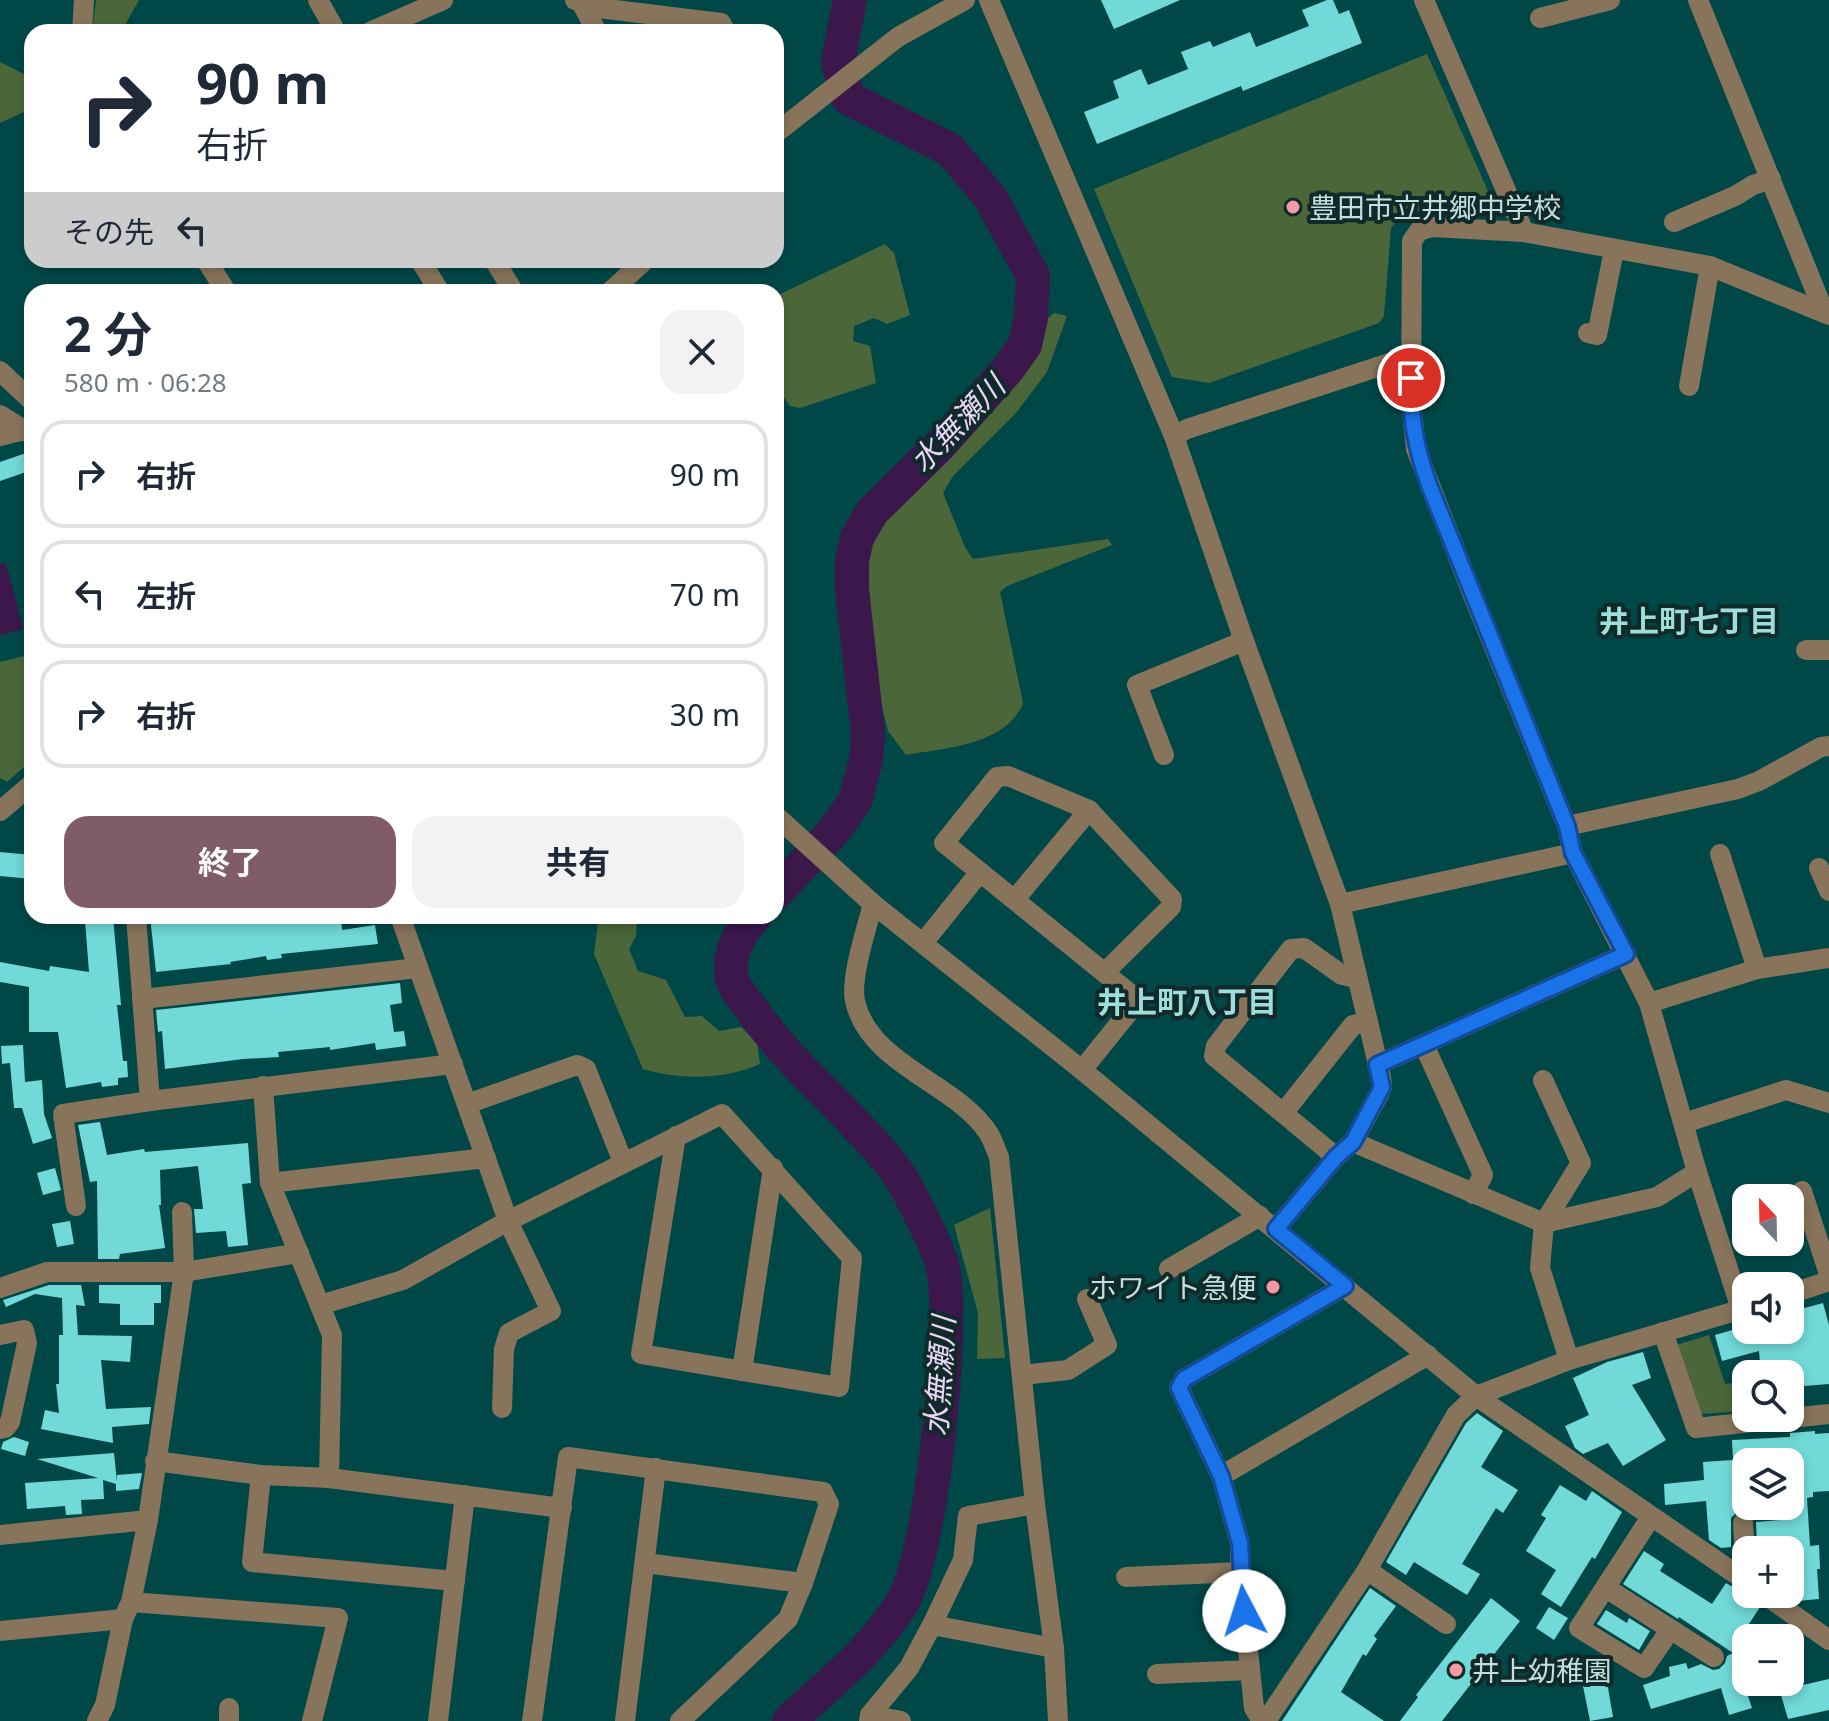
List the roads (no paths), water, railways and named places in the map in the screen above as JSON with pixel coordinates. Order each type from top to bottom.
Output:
[{"type":"street","points":[[82,24],[84,0]]},
{"type":"street","points":[[318,0],[332,24]]},
{"type":"street","points":[[388,24],[443,0]]},
{"type":"street","points":[[784,123],[898,37],[965,0]]},
{"type":"street","points":[[989,0],[1174,436],[1244,641],[1340,904],[1382,1087],[1353,1142],[1268,1223],[1169,1269]]},
{"type":"street","points":[[1424,0],[1524,232]]},
{"type":"street","points":[[1540,18],[1610,0]]},
{"type":"street","points":[[1698,0],[1826,314]]},
{"type":"street","points":[[578,1],[592,24]]},
{"type":"street","points":[[578,1],[599,8],[722,24]]},
{"type":"street","points":[[1674,222],[1771,179]]},
{"type":"street","points":[[1732,1274],[1697,1172],[1649,1003],[1573,853],[1567,826],[1416,449],[1412,420],[1412,241],[1419,231],[1431,227],[1524,232],[1710,266],[1826,314]]},
{"type":"street","points":[[1588,333],[1597,335],[1614,250]]},
{"type":"street","points":[[1689,386],[1710,266]]},
{"type":"street","points":[[619,284],[636,268]]},
{"type":"street","points":[[1174,436],[1187,429],[1411,356]]},
{"type":"street","points":[[0,371],[24,394]]},
{"type":"street","points":[[0,415],[24,430]]},
{"type":"street","points":[[0,436],[24,433]]},
{"type":"street","points":[[1164,755],[1137,685],[1244,641]]},
{"type":"street","points":[[1806,650],[1829,650]]},
{"type":"street","points":[[1567,826],[1738,789],[1821,747],[1829,746]]},
{"type":"street","points":[[1082,1070],[1132,1008],[1133,996],[944,843],[997,777],[1008,776],[1089,810],[1172,899],[1171,907],[1105,972]]},
{"type":"street","points":[[0,811],[24,791]]},
{"type":"street","points":[[1015,899],[1089,810]]},
{"type":"street","points":[[784,823],[873,904],[1082,1070],[1476,1396],[1732,1572]]},
{"type":"street","points":[[1340,904],[1573,853]]},
{"type":"street","points":[[1720,854],[1757,969]]},
{"type":"street","points":[[1819,868],[1829,891]]},
{"type":"street","points":[[923,943],[980,872]]},
{"type":"street","points":[[873,904],[858,965],[854,999],[866,1030],[889,1052],[969,1112],[989,1133],[999,1157],[1035,1504],[1054,1648],[1058,1721]]},
{"type":"street","points":[[137,924],[150,1101]]},
{"type":"street","points":[[403,924],[508,1221],[551,1311],[509,1333],[504,1349],[502,1408]]},
{"type":"street","points":[[1336,1157],[1214,1056],[1216,1046],[1291,949],[1304,948],[1342,975],[1356,978]]},
{"type":"street","points":[[1377,1065],[1626,954]]},
{"type":"street","points":[[1649,1003],[1757,969],[1829,958]]},
{"type":"street","points":[[142,999],[418,968]]},
{"type":"street","points":[[1284,1112],[1353,1025],[1367,1022]]},
{"type":"street","points":[[1424,1045],[1483,1175],[1473,1194]]},
{"type":"street","points":[[76,1206],[63,1114],[453,1064]]},
{"type":"street","points":[[467,1104],[577,1065],[586,1069],[623,1162]]},
{"type":"street","points":[[1543,1080],[1581,1163],[1544,1223],[1540,1268],[1569,1360]]},
{"type":"street","points":[[263,1086],[270,1183],[332,1335],[329,1478]]},
{"type":"street","points":[[1684,1123],[1786,1090],[1829,1103]]},
{"type":"street","points":[[320,1305],[403,1280],[508,1221],[623,1162],[676,1136],[722,1114],[852,1258],[839,1387],[641,1354],[676,1136]]},
{"type":"street","points":[[1353,1142],[1544,1223],[1657,1197],[1697,1172]]},
{"type":"street","points":[[270,1183],[486,1158]]},
{"type":"street","points":[[742,1371],[773,1168]]},
{"type":"street","points":[[1804,1197],[1829,1274]]},
{"type":"street","points":[[92,1720],[105,1705],[148,1520],[184,1272],[182,1212]]},
{"type":"street","points":[[0,1288],[47,1272],[184,1272],[299,1253]]},
{"type":"street","points":[[1804,1289],[1829,1281]]},
{"type":"street","points":[[1345,1286],[1184,1379],[1179,1388],[1221,1476],[1240,1543],[1254,1708],[1264,1721],[1367,1570],[1456,1415],[1476,1396],[1569,1360],[1732,1312]]},
{"type":"street","points":[[1022,1375],[1068,1370],[1107,1345],[1087,1299]]},
{"type":"street","points":[[0,1335],[24,1330],[27,1343],[10,1422],[0,1429]]},
{"type":"street","points":[[1663,1332],[1696,1428],[1829,1414]]},
{"type":"street","points":[[1221,1476],[1428,1355]]},
{"type":"street","points":[[532,1721],[568,1457],[823,1492],[829,1504],[788,1619],[680,1721]]},
{"type":"street","points":[[155,1461],[261,1475],[329,1478],[562,1508]]},
{"type":"street","points":[[625,1721],[656,1468]]},
{"type":"street","points":[[261,1475],[252,1562],[455,1581]]},
{"type":"street","points":[[438,1721],[465,1495]]},
{"type":"street","points":[[870,1718],[909,1668],[932,1625],[963,1560],[968,1516],[1035,1504]]},
{"type":"street","points":[[1651,1517],[1579,1628],[1644,1668],[1670,1630]]},
{"type":"street","points":[[0,1535],[148,1520]]},
{"type":"street","points":[[1743,1523],[1744,1536]]},
{"type":"street","points":[[645,1563],[803,1583]]},
{"type":"street","points":[[1367,1570],[1446,1624]]},
{"type":"street","points":[[1126,1577],[1241,1572]]},
{"type":"street","points":[[1606,1588],[1714,1657]]},
{"type":"street","points":[[1784,1608],[1829,1640]]},
{"type":"street","points":[[0,1631],[127,1610],[338,1618],[312,1721]]},
{"type":"street","points":[[932,1625],[1054,1648]]},
{"type":"street","points":[[1157,1674],[1250,1670]]},
{"type":"street","points":[[870,1718],[901,1721]]},
{"type":"waterway","name":"水無瀬川","points":[[784,884],[832,833],[855,801],[866,760],[868,734],[852,589],[852,561],[857,538],[872,512],[939,446],[1008,369],[1025,345],[1031,318],[1033,276],[990,197],[949,149],[848,98],[838,62],[850,0]]},
{"type":"waterway","name":"水無瀬川","points":[[748,924],[732,955],[734,985],[783,1049],[898,1173],[940,1259],[946,1297],[938,1439],[923,1538],[913,1577],[902,1603],[878,1636],[789,1721]]},
{"type":"place","name":"豊田市立井郷中学校","points":[[1293,207]]},
{"type":"place","name":"ホワイト急便","points":[[1273,1287]]},
{"type":"place","name":"井上幼稚園","points":[[1456,1670]]},
{"type":"district","name":"井上町七丁目","points":[[1689,620]]},
{"type":"district","name":"井上町八丁目","points":[[1187,1001]]}]
